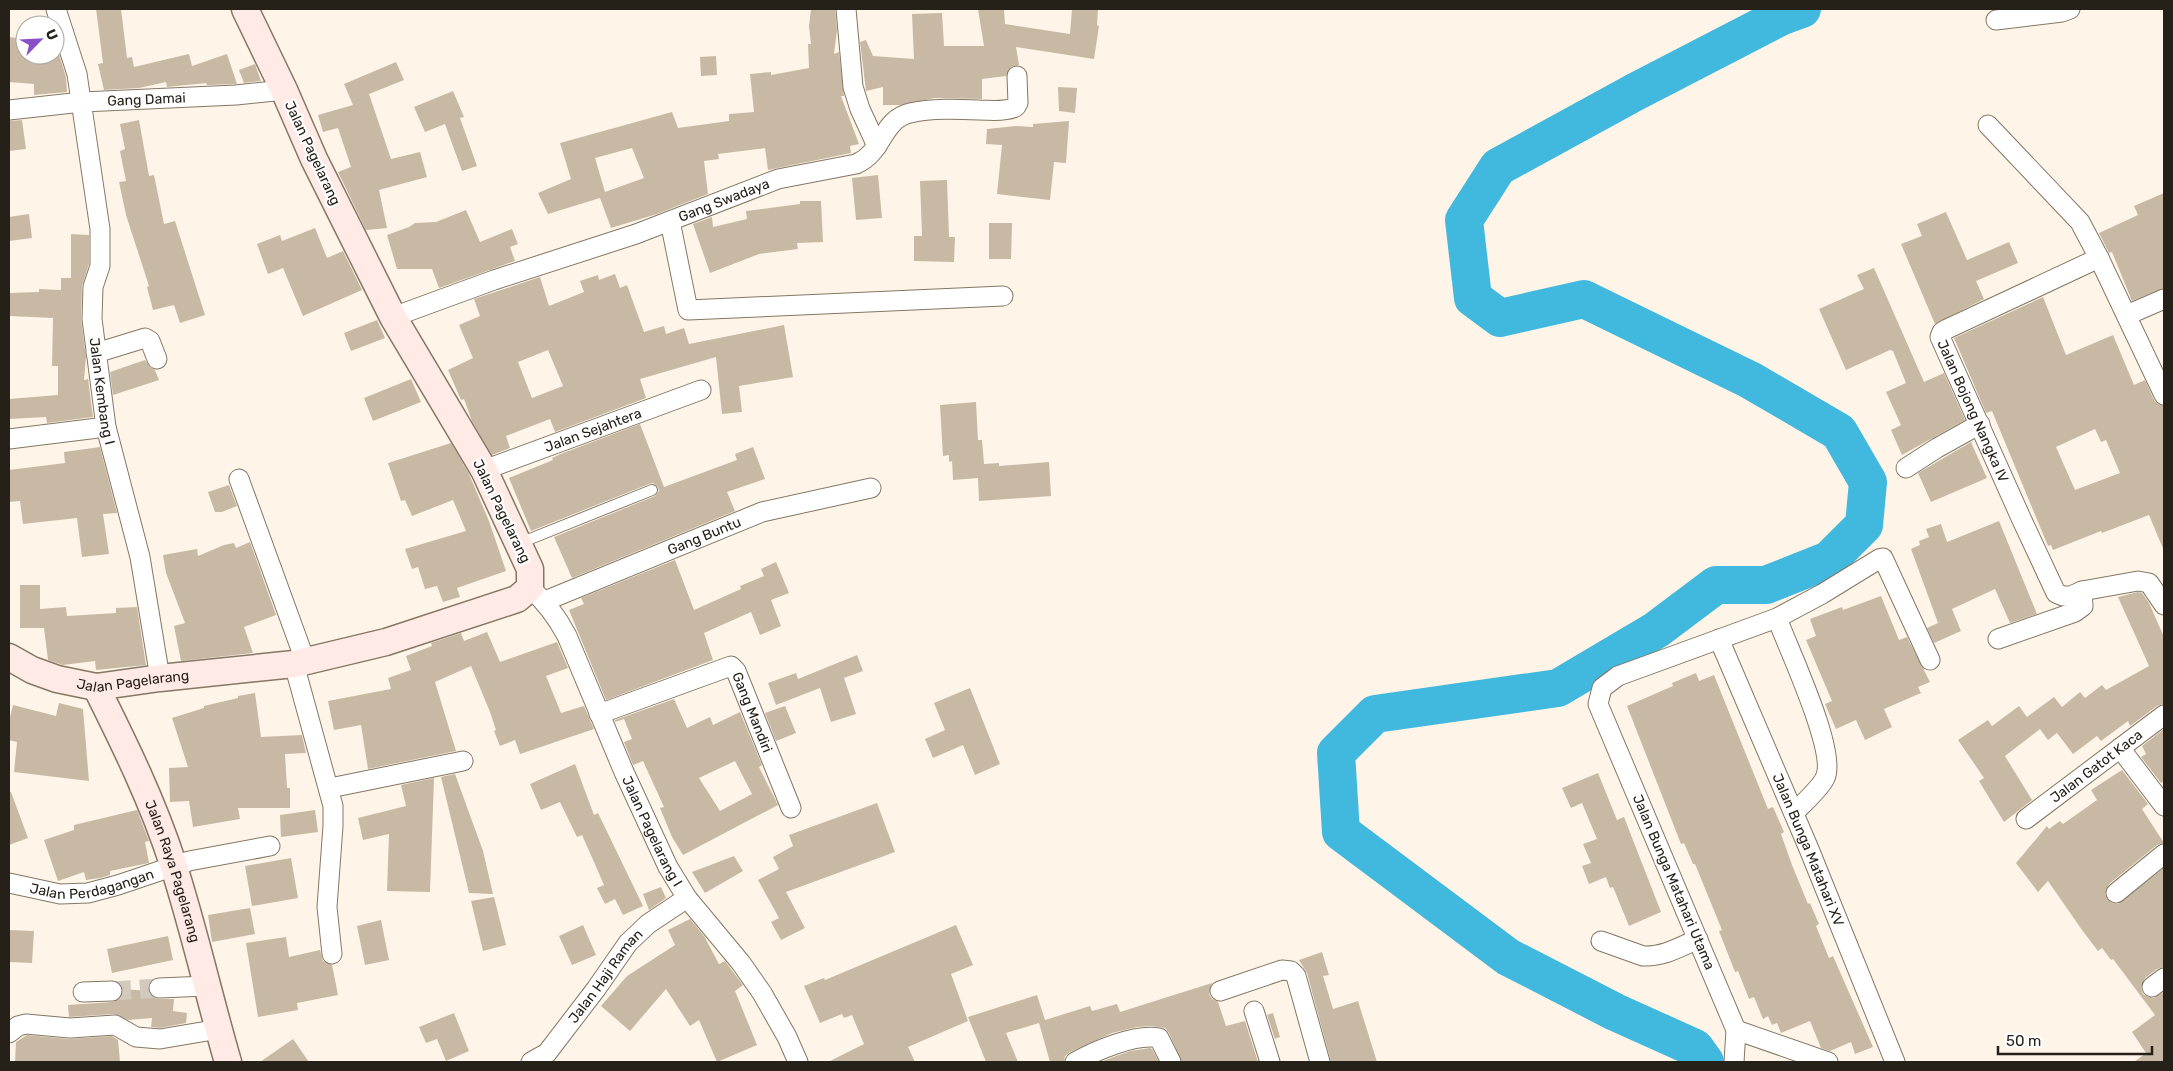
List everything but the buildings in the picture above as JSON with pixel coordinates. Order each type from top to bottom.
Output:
[{"type":"street","name":"Jalan Kembang I","points":[[56,9],[77,74],[100,230],[100,266],[92,287],[92,319],[106,426],[140,557],[160,678]]},
{"type":"street","name":"Jalan Pagelarang","points":[[9,657],[32,670],[57,679],[96,687],[160,678],[300,664],[386,642],[517,599],[538,594],[530,569],[484,470],[393,317],[314,159],[284,90],[245,9]]},
{"type":"street","points":[[846,9],[853,88],[860,109],[877,146]]},
{"type":"street","points":[[1996,20],[2062,12],[2070,9]]},
{"type":"street","name":"Gang Swadaya","points":[[393,317],[494,280],[670,221],[778,179],[856,164],[867,159],[889,125],[900,116],[911,113],[1006,110],[1015,108],[1018,103],[1017,76]]},
{"type":"street","name":"Gang Damai","points":[[9,110],[82,102],[236,95],[284,90]]},
{"type":"street","points":[[1988,126],[2080,222],[2127,315],[2164,395]]},
{"type":"street","points":[[670,221],[688,310],[1003,296]]},
{"type":"street","name":"Jalan Bojong Nangka IV","points":[[2099,258],[1942,332],[1940,337],[2056,593],[2063,596],[2072,596],[2082,591],[2138,581],[2149,583],[2164,605]]},
{"type":"street","points":[[2127,315],[2164,299]]},
{"type":"street","points":[[96,353],[145,338],[150,341],[157,359]]},
{"type":"street","name":"Jalan Sejahtera","points":[[484,470],[701,390]]},
{"type":"street","points":[[1906,468],[1980,424]]},
{"type":"street","points":[[9,439],[106,426]]},
{"type":"street","points":[[239,479],[300,664],[330,788],[333,826],[327,907],[332,954]]},
{"type":"street","name":"Gang Buntu","points":[[538,594],[762,512],[871,488]]},
{"type":"street","points":[[1719,639],[1777,618],[1822,594],[1878,559],[1883,558],[1930,660]]},
{"type":"street","points":[[1998,639],[2075,612],[2083,606],[2082,591]]},
{"type":"street","name":"Jalan Pagelarang I","points":[[538,594],[567,636],[654,840],[687,898],[741,963],[762,993],[787,1037],[798,1062]]},
{"type":"street","points":[[1777,618],[1817,721],[1828,762],[1825,778],[1794,813]]},
{"type":"street","name":"Jalan Bunga Matahari Utama","points":[[1719,639],[1618,676],[1602,688],[1598,704],[1736,1030],[1734,1062]]},
{"type":"street","name":"Jalan Bunga Matahari XV","points":[[1719,639],[1794,813],[1895,1062]]},
{"type":"street","name":"Gang Mandiri","points":[[599,714],[726,666],[731,666],[736,671],[791,808]]},
{"type":"street","name":"Jalan Raya Pagelarang","points":[[96,687],[145,787],[173,865],[228,1062]]},
{"type":"street","name":"Jalan Gatot Kaca","points":[[2026,818],[2164,714]]},
{"type":"street","points":[[2120,748],[2164,806]]},
{"type":"street","points":[[330,788],[463,761]]},
{"type":"street","name":"Jalan Perdagangan","points":[[9,883],[60,894],[88,893],[118,886],[173,865],[270,846]]},
{"type":"street","points":[[2116,893],[2164,854]]},
{"type":"street","name":"Jalan Haji Raman","points":[[531,1062],[546,1053],[596,989],[628,943],[648,924],[687,898]]},
{"type":"street","points":[[1601,941],[1644,956],[1650,956],[1660,955],[1698,939]]},
{"type":"street","points":[[1220,991],[1282,970],[1291,971],[1296,976],[1320,1062]]},
{"type":"street","points":[[158,988],[207,986]]},
{"type":"street","points":[[83,992],[112,991]]},
{"type":"street","points":[[1254,1011],[1270,1062]]},
{"type":"street","points":[[9,1033],[18,1026],[26,1024],[70,1028],[115,1025],[136,1037],[160,1039],[219,1029]]},
{"type":"street","points":[[1736,1030],[1828,1062]]},
{"type":"street","points":[[1075,1062],[1127,1041],[1153,1037],[1159,1038],[1171,1062]]},
{"type":"lane","points":[[519,544],[652,490]]},
{"type":"waterway","points":[[1705,1062],[1695,1048],[1615,1012],[1508,957],[1341,832],[1336,753],[1375,714],[1558,688],[1656,630],[1716,585],[1766,585],[1829,560],[1864,525],[1868,482],[1839,432],[1750,380],[1584,299],[1500,318],[1473,298],[1464,220],[1498,167],[1635,92],[1780,17],[1802,9]]},
{"type":"tunnel","points":[[112,991],[159,988]]}]
